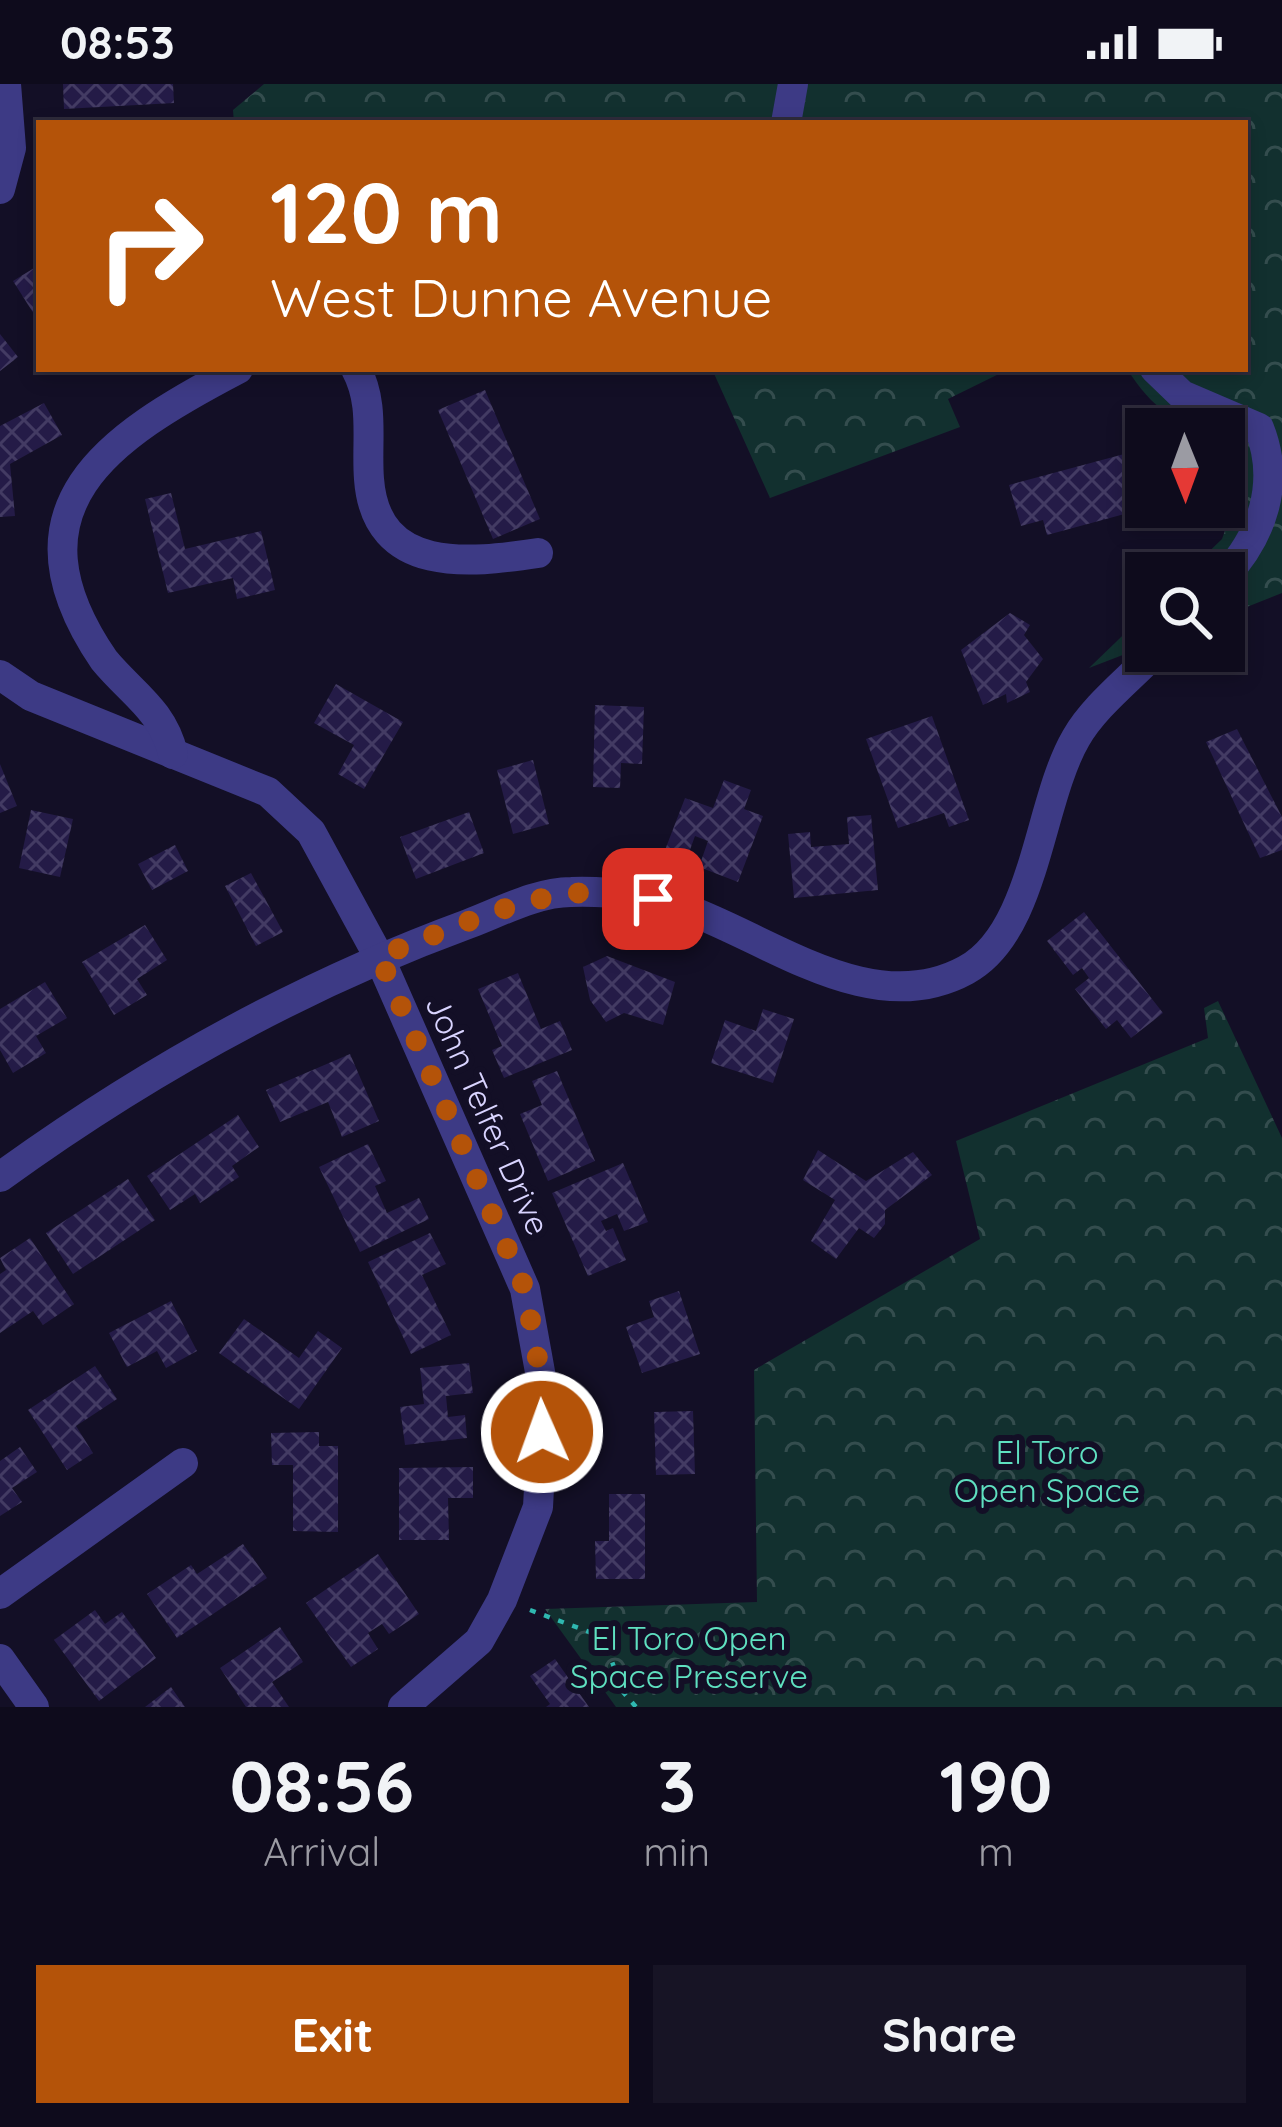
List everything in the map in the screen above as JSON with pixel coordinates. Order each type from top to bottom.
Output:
[{"type":"street","points":[[0,189],[11,148],[6,84]]},
{"type":"street","points":[[787,120],[793,84]]},
{"type":"street","points":[[172,754],[167,726],[75,623],[58,588],[51,556],[55,522],[87,472],[133,427],[233,372]]},
{"type":"street","points":[[357,372],[368,396],[369,483],[381,519],[397,540],[429,558],[474,562],[538,553]]},
{"type":"street","points":[[1158,372],[1182,395],[1259,428],[1267,469],[1265,514],[1245,555]]},
{"type":"street","points":[[0,1178],[106,1100],[213,1038],[379,956],[564,891],[628,892],[678,906],[867,986],[922,986],[968,970],[1003,940],[1076,737],[1136,672]]},
{"type":"street","name":"John Telfer Drive","points":[[0,675],[31,697],[268,792],[310,832],[379,956],[525,1289],[544,1394],[538,1507],[502,1600],[479,1641],[404,1707]]},
{"type":"street","points":[[0,1594],[183,1462]]},
{"type":"street","points":[[0,1659],[34,1707]]},
{"type":"path","points":[[502,1600],[603,1637],[623,1692],[636,1707]]},
{"type":"green space","points":[[264,84],[1282,84],[1282,593],[1245,608],[1245,552],[1209,552],[1226,528],[1245,528],[1245,408],[1161,408],[1129,372],[1248,372],[1248,120],[234,120],[233,110]]},
{"type":"green space","points":[[713,372],[1003,372],[948,399],[960,427],[770,498]]},
{"type":"green space","points":[[1125,633],[1125,654],[1089,668]]},
{"type":"green space","name":"El Toro Open Space","points":[[1218,1001],[1282,1138],[1282,1707],[616,1707],[545,1609],[757,1602],[754,1370],[980,1239],[956,1141],[1208,1038],[1204,1008]]},
{"type":"building","points":[[63,84],[173,84],[174,103],[64,109]]},
{"type":"building","points":[[36,267],[36,317],[13,281]]},
{"type":"building","points":[[0,334],[18,357],[0,371]]},
{"type":"building","points":[[485,390],[540,519],[493,539],[438,410]]},
{"type":"building","points":[[44,403],[62,435],[10,464],[15,516],[0,517],[0,426]]},
{"type":"building","points":[[1125,454],[1125,514],[1047,535],[1043,520],[1021,526],[1009,485]]},
{"type":"building","points":[[171,493],[185,549],[261,531],[275,590],[237,599],[233,578],[168,593],[145,499]]},
{"type":"building","points":[[1010,613],[1030,625],[1024,635],[1043,659],[1026,682],[1030,692],[1007,703],[1006,694],[983,705],[961,650]]},
{"type":"building","points":[[336,684],[403,722],[364,789],[338,774],[354,745],[314,723]]},
{"type":"building","points":[[595,705],[644,707],[642,764],[621,763],[620,788],[593,787]]},
{"type":"building","points":[[932,716],[969,820],[949,827],[944,813],[898,828],[866,739]]},
{"type":"building","points":[[1237,729],[1282,817],[1282,850],[1260,858],[1206,742]]},
{"type":"building","points":[[533,760],[549,824],[513,834],[497,770]]},
{"type":"building","points":[[0,764],[17,806],[0,813]]},
{"type":"building","points":[[724,780],[751,790],[744,809],[763,816],[738,882],[699,867],[708,841],[695,836],[687,858],[665,850],[685,798],[713,808]]},
{"type":"building","points":[[31,810],[73,819],[60,877],[19,868]]},
{"type":"building","points":[[469,812],[484,853],[416,879],[400,837]]},
{"type":"building","points":[[871,815],[878,890],[794,898],[788,834],[810,832],[811,847],[849,844],[847,817]]},
{"type":"building","points":[[175,845],[188,871],[152,890],[138,864]]},
{"type":"building","points":[[251,873],[283,932],[256,946],[225,886]]},
{"type":"building","points":[[1084,912],[1163,1013],[1131,1038],[1117,1020],[1106,1029],[1075,989],[1089,978],[1082,968],[1073,975],[1047,941]]},
{"type":"building","points":[[145,925],[167,960],[137,979],[147,995],[114,1015],[82,962]]},
{"type":"building","points":[[607,956],[675,982],[663,1025],[624,1013],[606,1022],[590,1000],[583,967]]},
{"type":"building","points":[[518,973],[541,1029],[560,1021],[572,1050],[504,1078],[492,1050],[502,1046],[478,989]]},
{"type":"building","points":[[45,982],[67,1018],[36,1036],[46,1053],[13,1073],[0,1050],[0,1009]]},
{"type":"building","points":[[763,1009],[794,1019],[773,1083],[711,1063],[725,1020],[756,1031]]},
{"type":"building","points":[[350,1054],[379,1121],[342,1137],[328,1102],[280,1122],[266,1090]]},
{"type":"building","points":[[557,1071],[595,1161],[548,1181],[520,1114],[542,1105],[532,1081]]},
{"type":"building","points":[[238,1115],[259,1147],[232,1166],[239,1177],[200,1203],[195,1194],[170,1210],[147,1176]]},
{"type":"building","points":[[368,1144],[386,1181],[375,1186],[387,1213],[419,1198],[429,1219],[360,1252],[319,1167]]},
{"type":"building","points":[[818,1150],[866,1181],[913,1152],[932,1175],[885,1210],[885,1224],[874,1238],[859,1228],[836,1259],[811,1241],[835,1200],[803,1180]]},
{"type":"building","points":[[623,1163],[648,1222],[624,1231],[617,1214],[601,1221],[606,1231],[613,1228],[626,1260],[588,1276],[552,1193]]},
{"type":"building","points":[[128,1179],[155,1220],[73,1274],[46,1233]]},
{"type":"building","points":[[430,1233],[446,1264],[422,1275],[451,1335],[411,1354],[368,1262]]},
{"type":"building","points":[[30,1238],[74,1304],[43,1325],[33,1311],[0,1333],[0,1274],[6,1270],[0,1258]]},
{"type":"building","points":[[679,1291],[700,1354],[642,1373],[626,1327],[654,1317],[649,1301]]},
{"type":"building","points":[[171,1301],[197,1351],[166,1368],[157,1351],[127,1367],[109,1333]]},
{"type":"building","points":[[244,1319],[299,1358],[318,1331],[342,1348],[299,1409],[219,1353]]},
{"type":"building","points":[[469,1363],[473,1393],[446,1396],[448,1417],[465,1415],[467,1438],[405,1445],[400,1407],[424,1404],[420,1368]]},
{"type":"building","points":[[95,1366],[117,1399],[76,1426],[93,1453],[67,1470],[28,1410]]},
{"type":"building","points":[[693,1411],[695,1474],[656,1475],[654,1412]]},
{"type":"building","points":[[319,1432],[319,1446],[338,1446],[338,1532],[293,1531],[293,1465],[272,1465],[271,1433]]},
{"type":"building","points":[[20,1447],[37,1472],[12,1488],[22,1502],[0,1516],[0,1461]]},
{"type":"building","points":[[473,1467],[473,1498],[448,1498],[449,1540],[399,1540],[399,1468]]},
{"type":"building","points":[[609,1494],[645,1494],[645,1579],[596,1579],[595,1541],[609,1541]]},
{"type":"building","points":[[243,1544],[267,1578],[177,1638],[147,1594],[191,1565],[197,1574]]},
{"type":"building","points":[[378,1554],[419,1614],[389,1634],[382,1624],[368,1633],[378,1649],[351,1667],[306,1603]]},
{"type":"building","points":[[95,1610],[105,1624],[122,1612],[156,1658],[99,1701],[54,1640]]},
{"type":"building","points":[[280,1627],[303,1662],[272,1682],[289,1707],[246,1707],[220,1668]]},
{"type":"building","points":[[555,1659],[589,1707],[546,1707],[550,1704],[530,1676]]},
{"type":"building","points":[[171,1687],[185,1707],[145,1707]]},
{"type":"route","points":[[542,1432],[544,1394],[525,1289],[379,956],[564,891],[628,892],[653,899]]},
{"type":"park label","name":"El Toro Open Space Preserve","points":[[689,1657]]}]
